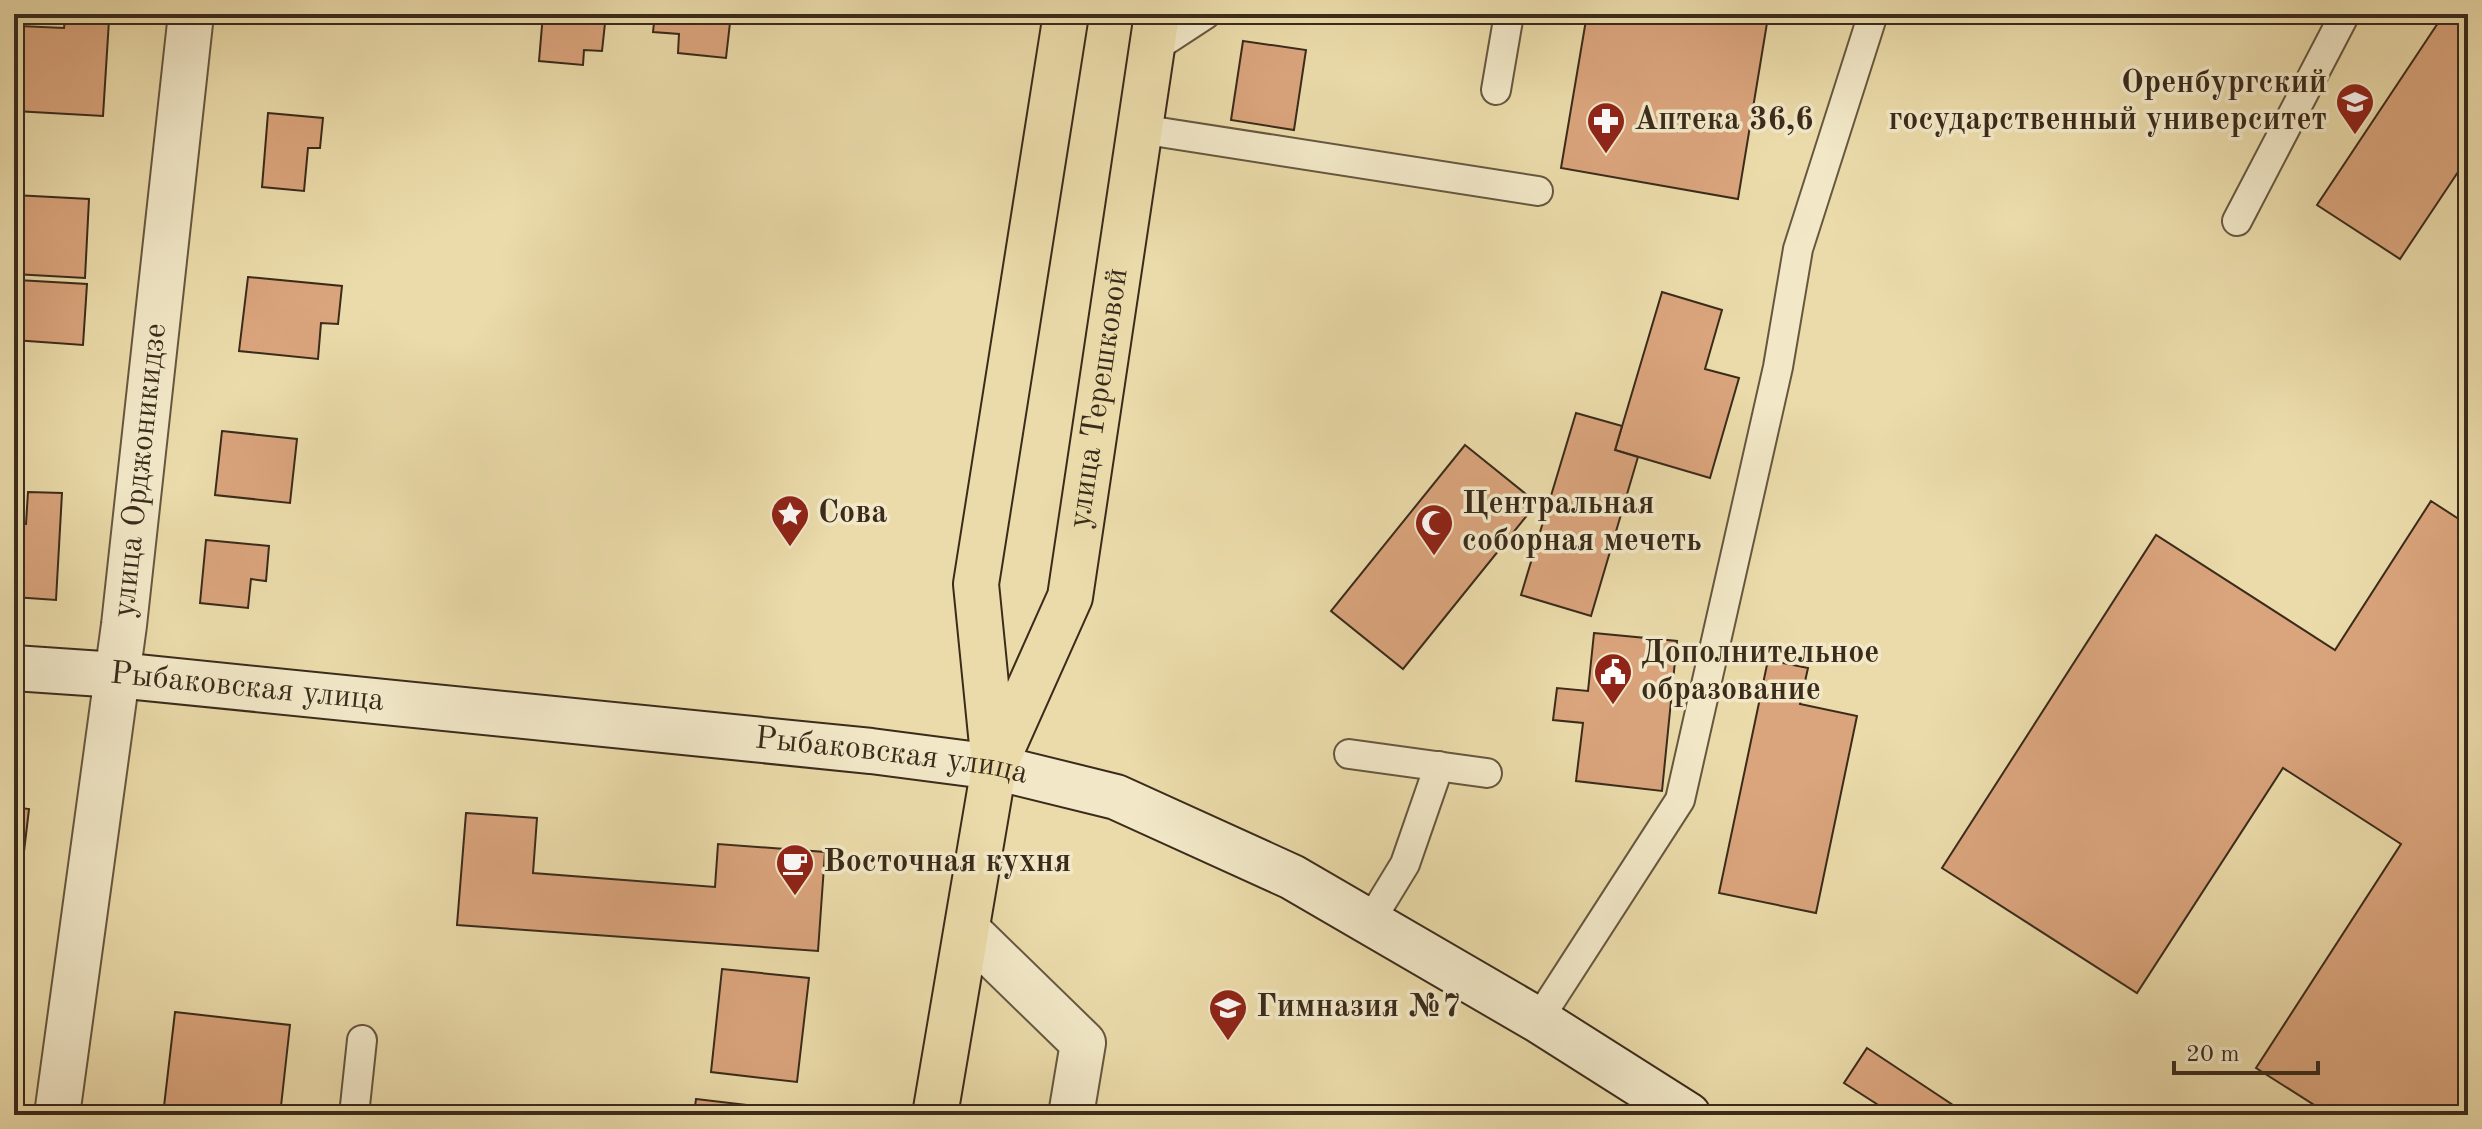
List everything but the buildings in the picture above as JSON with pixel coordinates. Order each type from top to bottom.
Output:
[{"type":"main road","name":"улица Орджоникидзе","points":[[57,1115],[117,675],[191,14]]},
{"type":"main road","name":"улица Терешковой","points":[[994,767],[976,584],[1066,14]]},
{"type":"main road","name":"улица Терешковой","points":[[935,1115],[994,767],[1070,597],[1154,32]]},
{"type":"main road","name":"Рыбаковская улица","points":[[14,668],[117,675],[871,751],[994,767],[1116,797],[1292,877],[1538,1020],[1688,1115]]},
{"type":"main road","points":[[967,930],[1083,1043],[1071,1115]]},
{"type":"lane","points":[[1154,32],[1206,14]]},
{"type":"lane","points":[[1496,90],[1509,14]]},
{"type":"lane","points":[[1538,1020],[1680,800],[1778,367],[1798,249],[1873,14]]},
{"type":"lane","points":[[2237,221],[2345,14]]},
{"type":"lane","points":[[1140,129],[1538,191]]},
{"type":"lane","points":[[1349,754],[1487,773]]},
{"type":"lane","points":[[1369,923],[1405,864],[1439,766]]},
{"type":"lane","points":[[354,1115],[362,1040]]},
{"type":"place","name":"Оренбургский государственный университет","points":[[2355,136]]},
{"type":"place","name":"Аптека 36,6","points":[[1606,155]]},
{"type":"place","name":"Сова","points":[[790,548]]},
{"type":"place","name":"Центральная соборная мечеть","points":[[1434,557]]},
{"type":"place","name":"Дополнительное образование","points":[[1613,706]]},
{"type":"place","name":"Восточная кухня","points":[[795,897]]},
{"type":"place","name":"Гимназия №7","points":[[1228,1042]]}]
